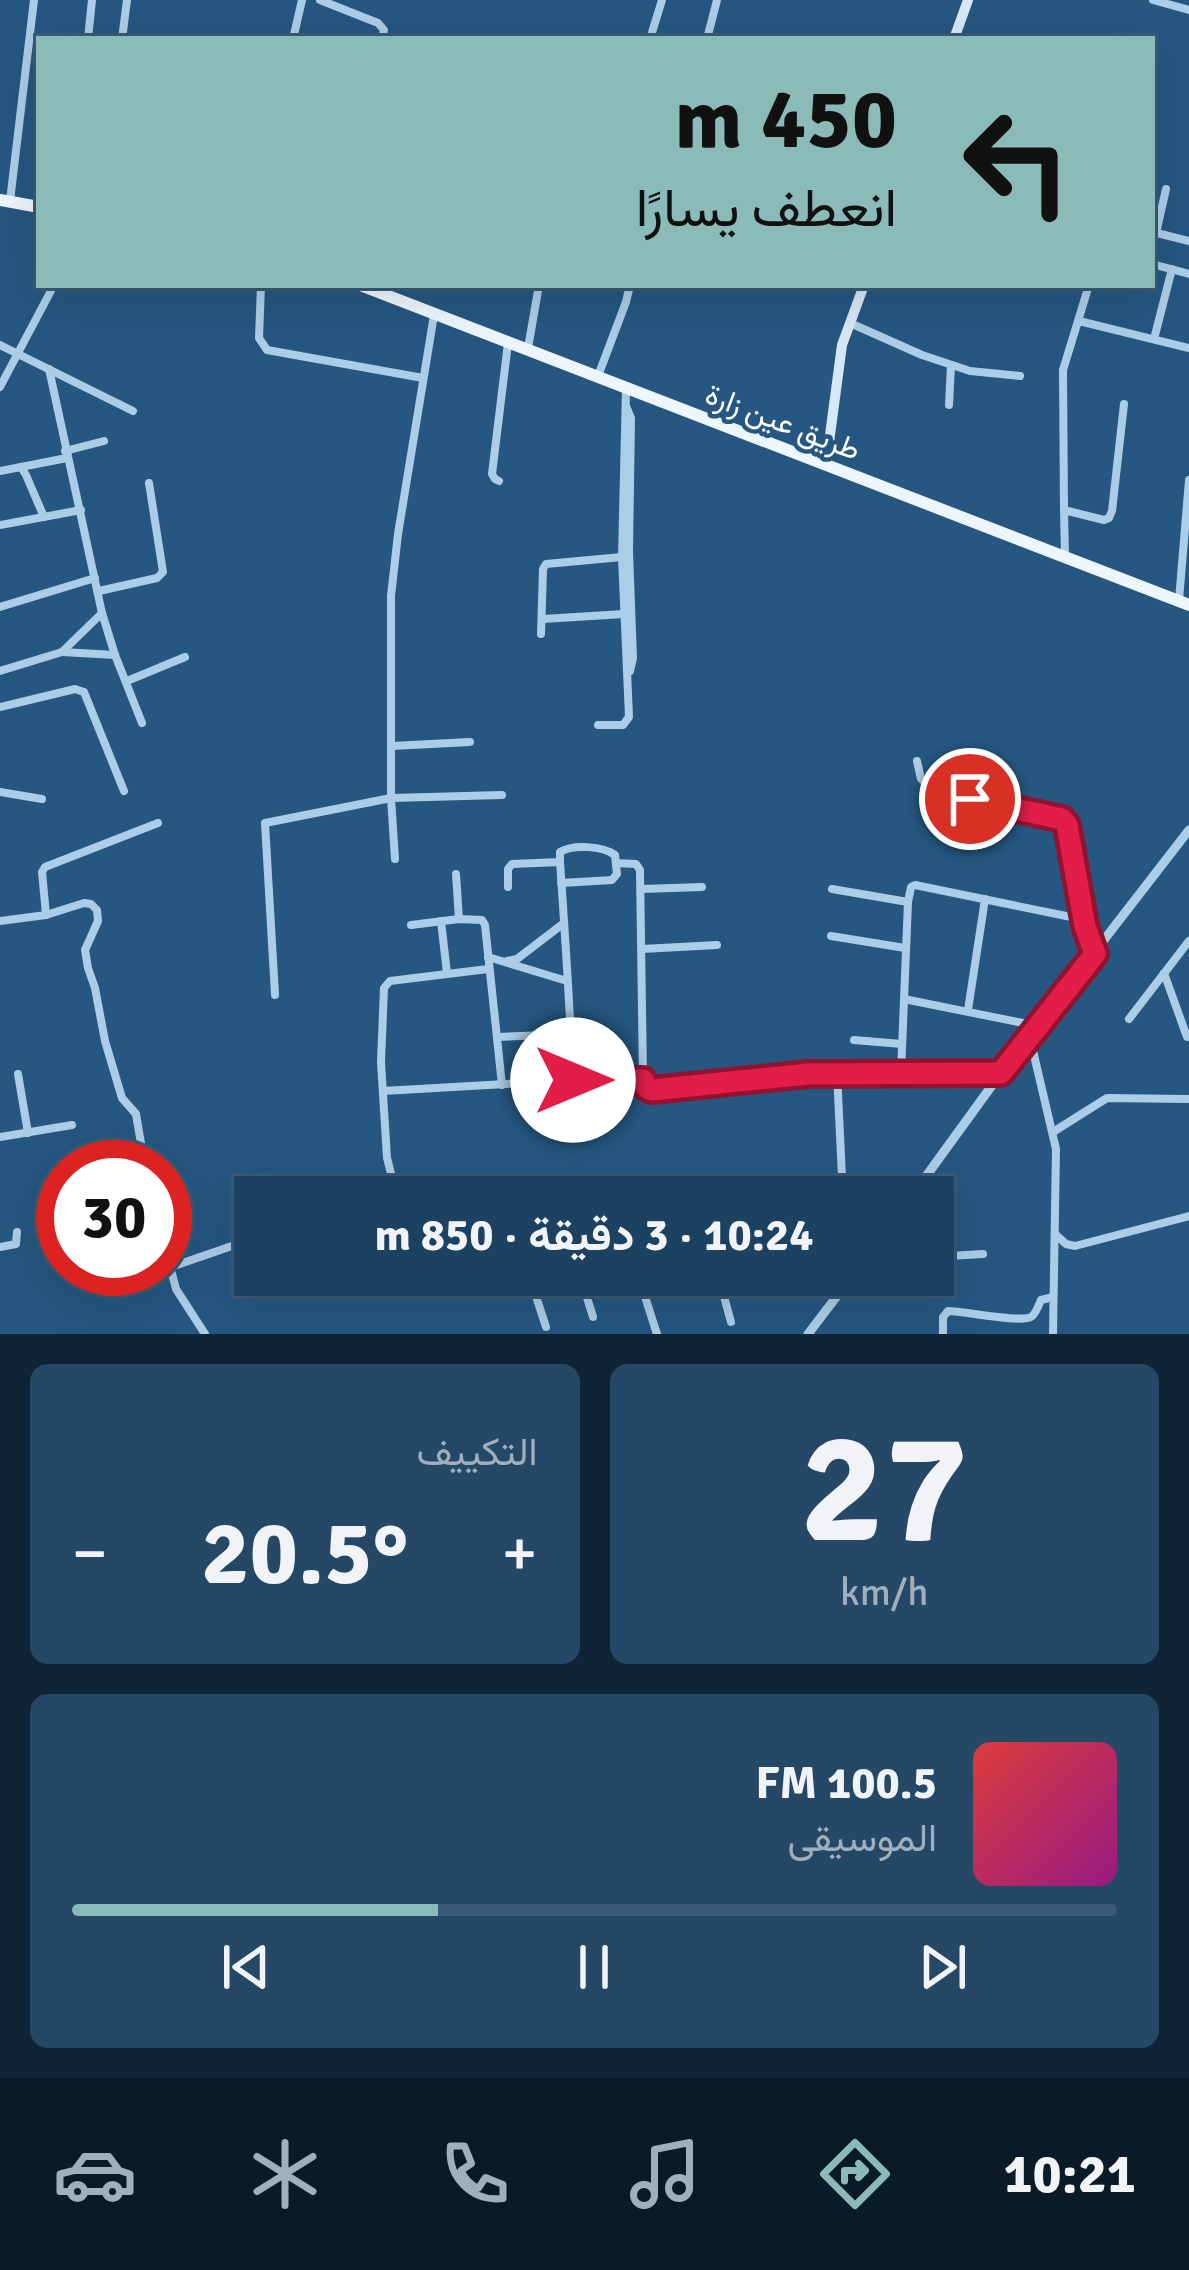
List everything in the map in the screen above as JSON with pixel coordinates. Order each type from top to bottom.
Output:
[{"type":"main road","points":[[955,36],[966,1]]},
{"type":"main road","points":[[5,201],[36,206]]},
{"type":"main road","name":"طريق عين زارة","points":[[368,288],[1184,603]]},
{"type":"main road","points":[[826,466],[842,345],[863,288]]},
{"type":"street","points":[[5,201],[34,0]]},
{"type":"street","points":[[88,36],[92,0]]},
{"type":"street","points":[[122,36],[127,0]]},
{"type":"street","points":[[294,36],[302,0]]},
{"type":"street","points":[[320,0],[378,23],[383,36]]},
{"type":"street","points":[[651,36],[662,0]]},
{"type":"street","points":[[707,36],[717,0]]},
{"type":"street","points":[[1153,0],[1189,10]]},
{"type":"street","points":[[1155,228],[1166,189]]},
{"type":"street","points":[[1155,232],[1189,242]]},
{"type":"street","points":[[1155,266],[1189,274]]},
{"type":"street","points":[[1154,339],[1172,269]]},
{"type":"street","points":[[0,387],[52,288]]},
{"type":"street","points":[[261,288],[259,338],[267,350],[423,378]]},
{"type":"street","points":[[528,348],[538,288]]},
{"type":"street","points":[[598,376],[629,288]]},
{"type":"street","points":[[1065,557],[1063,370],[1088,288]]},
{"type":"street","points":[[395,859],[393,579],[434,313]]},
{"type":"street","points":[[1079,321],[1189,348]]},
{"type":"street","points":[[850,323],[980,374],[1020,376]]},
{"type":"street","points":[[499,481],[493,473],[508,341]]},
{"type":"street","points":[[0,345],[133,411]]},
{"type":"street","points":[[949,405],[951,364]]},
{"type":"street","points":[[49,369],[102,613],[142,724]]},
{"type":"street","points":[[598,724],[628,721],[622,557],[626,387]]},
{"type":"street","points":[[625,404],[631,418],[628,552],[633,658],[627,676]]},
{"type":"street","points":[[1064,510],[1109,518],[1124,404]]},
{"type":"street","points":[[0,471],[104,440]]},
{"type":"street","points":[[21,467],[44,517]]},
{"type":"street","points":[[1184,603],[1189,480]]},
{"type":"street","points":[[99,591],[157,578],[163,572],[149,483]]},
{"type":"street","points":[[0,525],[81,510]]},
{"type":"street","points":[[542,634],[546,564],[622,557]]},
{"type":"street","points":[[0,607],[95,578]]},
{"type":"street","points":[[62,652],[102,613]]},
{"type":"street","points":[[543,619],[625,614]]},
{"type":"street","points":[[0,670],[62,652],[115,655]]},
{"type":"street","points":[[127,681],[184,657]]},
{"type":"street","points":[[0,707],[74,689],[84,692],[124,791]]},
{"type":"street","points":[[392,746],[470,742]]},
{"type":"street","points":[[917,761],[926,784],[1062,819],[1095,954]]},
{"type":"street","points":[[0,792],[42,799]]},
{"type":"street","points":[[274,995],[265,823],[392,798],[502,795]]},
{"type":"street","points":[[46,915],[45,867],[158,823]]},
{"type":"street","points":[[926,1176],[1189,830]]},
{"type":"street","points":[[562,883],[612,880],[617,874],[615,855],[606,849],[560,852],[573,1080]]},
{"type":"street","points":[[508,887],[512,865],[560,862]]},
{"type":"street","points":[[616,863],[639,866],[643,1080],[647,1088],[837,1073],[1001,1073]]},
{"type":"street","points":[[457,874],[459,919]]},
{"type":"street","points":[[901,1073],[909,890],[916,885],[985,899],[1071,917],[1085,926]]},
{"type":"street","points":[[642,890],[702,887]]},
{"type":"street","points":[[832,890],[908,902]]},
{"type":"street","points":[[968,1010],[985,899]]},
{"type":"street","points":[[0,921],[84,904],[97,910],[96,927],[85,950],[88,968],[122,1098],[136,1114],[140,1140]]},
{"type":"street","points":[[411,925],[482,920],[502,1085]]},
{"type":"street","points":[[441,921],[447,974]]},
{"type":"street","points":[[506,962],[523,956],[564,923]]},
{"type":"street","points":[[831,937],[905,948]]},
{"type":"street","points":[[1129,1019],[1189,941]]},
{"type":"street","points":[[642,949],[717,945]]},
{"type":"street","points":[[488,957],[567,981]]},
{"type":"street","points":[[390,1176],[380,1048],[386,984],[488,968]]},
{"type":"street","points":[[1164,973],[1187,1037]]},
{"type":"street","points":[[904,999],[1038,1026]]},
{"type":"street","points":[[497,1037],[571,1034]]},
{"type":"street","points":[[1030,1038],[1053,1132],[1057,1170],[1054,1334]]},
{"type":"street","points":[[854,1040],[902,1044]]},
{"type":"street","points":[[837,1073],[842,1176]]},
{"type":"street","points":[[19,1074],[28,1133]]},
{"type":"street","points":[[383,1091],[643,1080]]},
{"type":"street","points":[[1053,1132],[1107,1098],[1189,1099]]},
{"type":"street","points":[[0,1137],[72,1125]]},
{"type":"street","points":[[1055,1234],[1075,1246],[1189,1216]]},
{"type":"street","points":[[0,1246],[17,1242],[16,1232]]},
{"type":"street","points":[[192,1260],[234,1245]]},
{"type":"street","points":[[954,1256],[982,1254]]},
{"type":"street","points":[[181,1296],[205,1334]]},
{"type":"street","points":[[536,1296],[546,1327]]},
{"type":"street","points":[[586,1296],[592,1317]]},
{"type":"street","points":[[645,1296],[657,1334]]},
{"type":"street","points":[[724,1296],[731,1322]]},
{"type":"street","points":[[811,1333],[838,1296]]},
{"type":"street","points":[[943,1334],[943,1317],[948,1311],[1030,1318],[1041,1300],[1053,1297]]},
{"type":"route","points":[[573,1080],[643,1080],[652,1090],[808,1074],[1001,1073],[1095,954],[1085,926],[1067,825],[1062,819],[970,799]]}]
